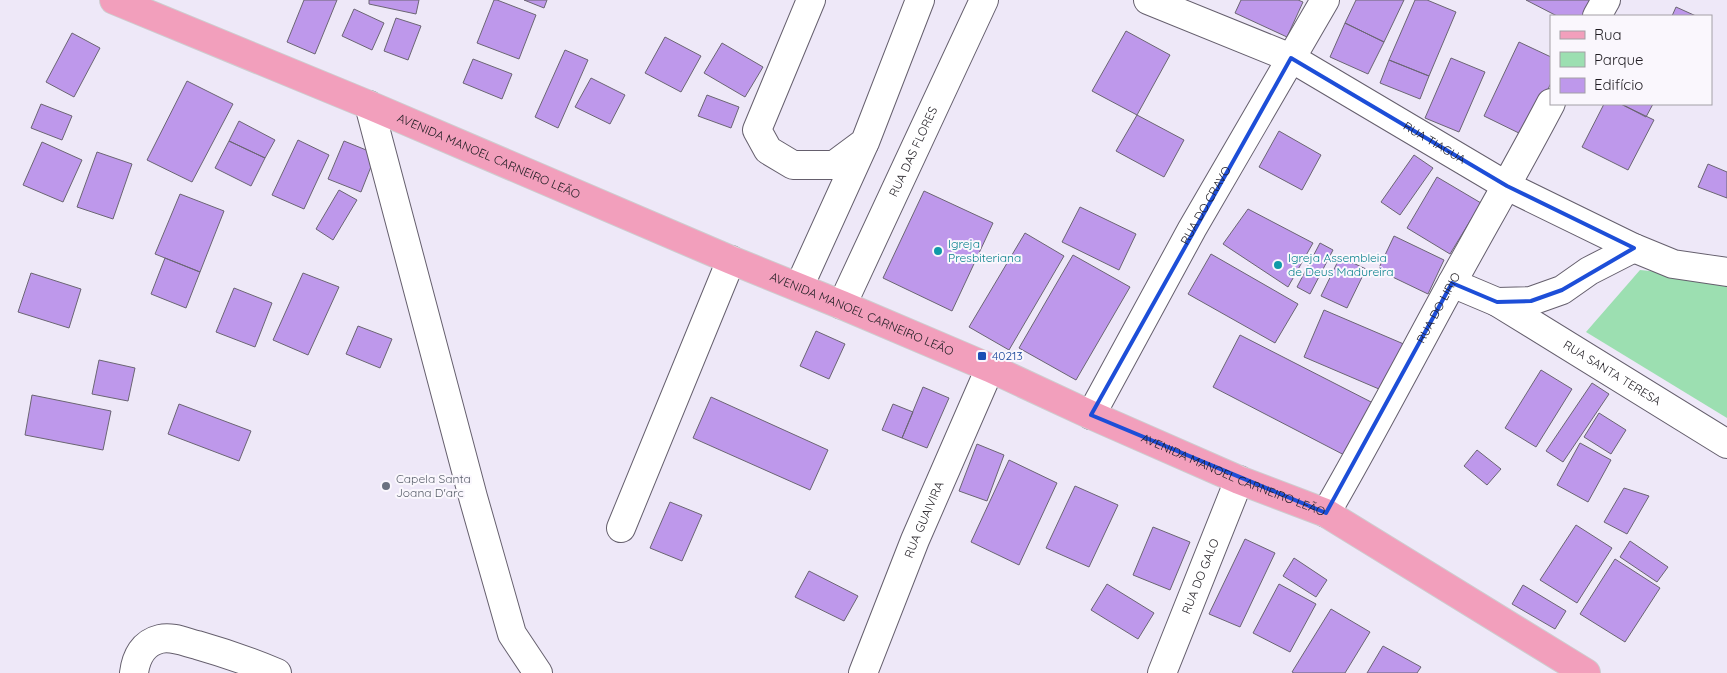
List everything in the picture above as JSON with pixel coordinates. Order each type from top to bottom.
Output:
[{"type":"main road","name":"AVENIDA MANOEL CARNEIRO LEÃO","points":[[114,0],[368,105],[731,260],[842,304],[1239,480],[1326,513],[1586,673]]},
{"type":"street","points":[[811,0],[757,130],[768,150],[793,165],[834,164],[864,142]]},
{"type":"street","points":[[799,287],[864,142],[920,0]]},
{"type":"street","name":"RUA DAS FLORES","points":[[842,304],[984,0]]},
{"type":"street","name":"RUA TIAGUA","points":[[1148,0],[1291,58],[1507,186],[1634,248],[1673,264],[1727,272]]},
{"type":"street","name":"RUA DO CRAVO","points":[[1091,415],[1192,229],[1325,0]]},
{"type":"street","points":[[1598,15],[1606,0]]},
{"type":"street","points":[[368,105],[473,497],[512,634],[538,673]]},
{"type":"street","name":"RUA DO LIRIO","points":[[1326,513],[1373,431],[1550,105]]},
{"type":"street","points":[[1452,283],[1497,302],[1531,301],[1562,290],[1589,271],[1634,248]]},
{"type":"street","points":[[621,528],[731,260]]},
{"type":"street","name":"RUA SANTA TERESA","points":[[1497,302],[1727,444]]},
{"type":"street","name":"RUA GUAIVIRA","points":[[863,673],[915,540],[990,368]]},
{"type":"street","name":"RUA DO GALO","points":[[1171,669],[1239,480]]},
{"type":"street","points":[[134,673],[137,656],[146,645],[159,639],[175,639],[233,655],[277,673]]},
{"type":"highlighted area","points":[[1291,58],[1507,186],[1634,248],[1562,290],[1531,301],[1497,302],[1452,283],[1326,513],[1091,415]]},
{"type":"green space","points":[[1640,270],[1727,279],[1727,418],[1586,332]]},
{"type":"building","points":[[304,0],[337,0],[315,54],[287,42]]},
{"type":"building","points":[[369,0],[419,0],[416,14],[369,4]]},
{"type":"building","points":[[494,0],[536,15],[519,59],[477,43]]},
{"type":"building","points":[[524,0],[547,0],[544,8]]},
{"type":"building","points":[[1241,0],[1298,0],[1303,2],[1287,37],[1235,13]]},
{"type":"building","points":[[1356,0],[1404,0],[1384,42],[1345,23]]},
{"type":"building","points":[[1415,0],[1427,0],[1456,12],[1429,76],[1389,60]]},
{"type":"building","points":[[1526,0],[1596,0],[1588,15],[1555,15]]},
{"type":"building","points":[[1676,7],[1694,15],[1672,15]]},
{"type":"building","points":[[354,9],[384,23],[372,50],[342,36]]},
{"type":"building","points":[[396,18],[421,26],[408,60],[384,51]]},
{"type":"building","points":[[1345,23],[1384,42],[1368,74],[1330,57]]},
{"type":"building","points":[[1126,31],[1170,55],[1137,115],[1092,91]]},
{"type":"building","points":[[72,33],[100,48],[74,97],[46,82]]},
{"type":"building","points":[[665,37],[701,56],[681,92],[645,73]]},
{"type":"building","points":[[1519,42],[1550,57],[1550,85],[1525,136],[1484,116]]},
{"type":"building","points":[[722,43],[763,67],[745,97],[704,73]]},
{"type":"building","points":[[565,50],[588,60],[558,128],[535,117]]},
{"type":"building","points":[[1451,58],[1485,72],[1459,132],[1425,118]]},
{"type":"building","points":[[473,59],[512,74],[502,99],[463,83]]},
{"type":"building","points":[[1389,60],[1429,76],[1420,99],[1380,83]]},
{"type":"building","points":[[591,78],[625,95],[610,124],[575,107]]},
{"type":"building","points":[[187,81],[233,104],[192,182],[147,160]]},
{"type":"building","points":[[707,95],[739,107],[731,128],[698,116]]},
{"type":"building","points":[[41,104],[72,116],[62,140],[31,128]]},
{"type":"building","points":[[1603,105],[1623,105],[1654,120],[1628,170],[1582,147]]},
{"type":"building","points":[[1623,105],[1652,105],[1646,117]]},
{"type":"building","points":[[1137,115],[1184,140],[1164,177],[1116,151]]},
{"type":"building","points":[[239,121],[275,140],[265,158],[229,141]]},
{"type":"building","points":[[1279,131],[1321,155],[1302,190],[1259,167]]},
{"type":"building","points":[[298,140],[329,155],[304,209],[272,195]]},
{"type":"building","points":[[229,141],[265,158],[251,186],[215,168]]},
{"type":"building","points":[[344,141],[376,154],[361,192],[328,179]]},
{"type":"building","points":[[42,142],[82,160],[63,202],[23,185]]},
{"type":"building","points":[[97,152],[132,164],[113,219],[77,207]]},
{"type":"building","points":[[1414,155],[1433,168],[1400,215],[1381,202]]},
{"type":"building","points":[[1708,164],[1727,172],[1727,198],[1698,187]]},
{"type":"building","points":[[1437,177],[1481,203],[1450,254],[1407,228]]},
{"type":"building","points":[[339,190],[357,200],[333,240],[316,229]]},
{"type":"building","name":"Igreja Presbiteriana","points":[[924,191],[993,223],[952,311],[883,278]]},
{"type":"building","points":[[180,194],[224,211],[200,272],[155,254]]},
{"type":"building","points":[[1080,207],[1136,234],[1119,270],[1062,242]]},
{"type":"building","name":"Igreja Assembleia de Deus Madureira","points":[[1248,209],[1313,243],[1288,287],[1223,244]]},
{"type":"building","points":[[1025,233],[1064,256],[1009,350],[969,327]]},
{"type":"building","points":[[1394,236],[1444,260],[1428,294],[1378,270]]},
{"type":"building","points":[[1320,243],[1333,250],[1310,294],[1297,287]]},
{"type":"building","points":[[1211,254],[1298,304],[1275,343],[1188,294]]},
{"type":"building","points":[[1073,255],[1130,287],[1076,380],[1019,348]]},
{"type":"building","points":[[1340,257],[1366,269],[1347,308],[1321,296]]},
{"type":"building","points":[[165,258],[200,272],[186,308],[151,294]]},
{"type":"building","points":[[31,273],[81,289],[69,328],[18,312]]},
{"type":"building","points":[[303,273],[339,287],[308,355],[273,340]]},
{"type":"building","points":[[234,288],[272,303],[255,347],[216,332]]},
{"type":"building","points":[[1324,310],[1406,345],[1386,392],[1304,357]]},
{"type":"building","points":[[358,326],[392,339],[380,368],[346,354]]},
{"type":"building","points":[[816,331],[845,344],[829,379],[800,366]]},
{"type":"building","points":[[1240,335],[1377,405],[1350,458],[1213,387]]},
{"type":"building","points":[[99,360],[135,368],[128,401],[92,394]]},
{"type":"building","points":[[1541,370],[1572,389],[1536,447],[1505,428]]},
{"type":"building","points":[[1592,383],[1609,394],[1563,462],[1546,451]]},
{"type":"building","points":[[923,387],[949,398],[927,448],[902,438]]},
{"type":"building","points":[[32,395],[111,411],[103,450],[25,435]]},
{"type":"building","points":[[711,397],[828,450],[810,490],[693,438]]},
{"type":"building","points":[[179,404],[251,431],[239,461],[168,434]]},
{"type":"building","points":[[893,404],[913,412],[902,438],[882,430]]},
{"type":"building","points":[[1599,413],[1626,430],[1611,454],[1584,437]]},
{"type":"building","points":[[1580,443],[1611,460],[1588,502],[1557,485]]},
{"type":"building","points":[[977,444],[1004,455],[987,501],[959,491]]},
{"type":"building","points":[[1477,450],[1501,469],[1487,485],[1464,466]]},
{"type":"building","points":[[1009,460],[1057,483],[1019,565],[971,542]]},
{"type":"building","points":[[1075,486],[1118,505],[1089,567],[1046,548]]},
{"type":"building","points":[[1624,488],[1649,496],[1627,534],[1604,522]]},
{"type":"building","points":[[670,502],[702,515],[682,561],[650,548]]},
{"type":"building","points":[[1576,525],[1612,548],[1577,603],[1540,580]]},
{"type":"building","points":[[1153,527],[1190,542],[1170,590],[1133,575]]},
{"type":"building","points":[[1245,539],[1275,553],[1240,627],[1209,614]]},
{"type":"building","points":[[1630,541],[1668,567],[1657,582],[1620,557]]},
{"type":"building","points":[[1294,558],[1327,580],[1316,597],[1283,576]]},
{"type":"building","points":[[1615,559],[1660,588],[1625,642],[1580,614]]},
{"type":"building","points":[[809,571],[858,596],[844,621],[795,597]]},
{"type":"building","points":[[1107,584],[1154,613],[1138,639],[1091,610]]},
{"type":"building","points":[[1279,584],[1316,604],[1290,652],[1253,633]]},
{"type":"building","points":[[1523,585],[1566,611],[1555,629],[1512,604]]},
{"type":"building","points":[[1331,609],[1370,632],[1345,673],[1292,672]]},
{"type":"building","points":[[1383,646],[1421,667],[1417,673],[1367,673]]},
{"type":"place","name":"Igreja Presbiteriana","points":[[938,251]]},
{"type":"place","name":"Igreja Assembleia de Deus Madureira","points":[[1278,265]]},
{"type":"place","name":"40213","points":[[982,356]]},
{"type":"place","name":"Capela Santa Joana D'arc","points":[[386,486]]}]
